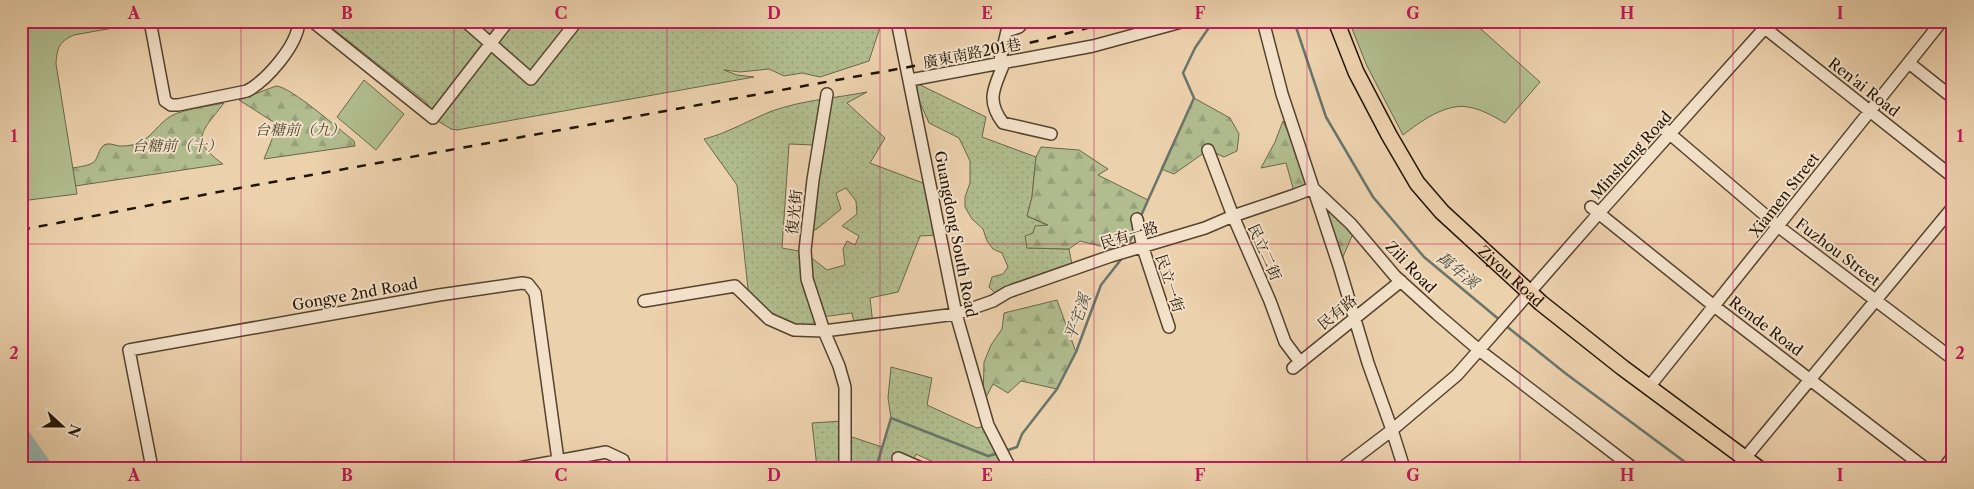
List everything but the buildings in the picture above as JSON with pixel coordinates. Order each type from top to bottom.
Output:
[{"type":"main road","name":"Ziyou Road","points":[[1336,21],[1356,72],[1389,135],[1417,183],[1442,212],[1529,293],[1649,387],[1758,468]]},
{"type":"street","points":[[150,21],[165,101],[171,105],[247,91],[257,86],[273,70],[285,53],[294,38],[299,21]]},
{"type":"street","points":[[312,21],[433,118],[508,21]]},
{"type":"street","points":[[465,21],[532,79],[577,21]]},
{"type":"street","name":"Guangdong South Road","points":[[898,21],[956,314],[988,425],[1010,468]]},
{"type":"street","points":[[1024,21],[1019,27],[1007,31],[992,96],[996,114],[1003,123],[1051,134]]},
{"type":"street","name":"廣東南路201巷","points":[[910,80],[1093,46],[1186,21]]},
{"type":"street","name":"Zili Road","points":[[1263,21],[1282,94],[1312,188],[1351,224],[1401,281],[1479,350],[1633,468]]},
{"type":"street","name":"Xiamen Street","points":[[1649,387],[1942,21]]},
{"type":"street","name":"Minsheng Road","points":[[1479,350],[1529,293],[1595,210],[1764,24]]},
{"type":"street","name":"Ren'ai Road","points":[[1764,24],[1953,177]]},
{"type":"street","points":[[1908,63],[1953,98]]},
{"type":"street","name":"復光街","points":[[827,94],[813,180],[805,250],[807,279],[845,387],[845,468]]},
{"type":"street","name":"Fuzhou Street","points":[[1666,131],[1779,227],[1953,359]]},
{"type":"street","name":"民立二街","points":[[1208,150],[1232,216],[1296,365]]},
{"type":"street","points":[[1312,188],[1404,468]]},
{"type":"street","name":"民有一路","points":[[956,314],[992,301],[1008,292],[1115,255],[1205,228],[1232,216],[1312,188]]},
{"type":"street","points":[[1746,458],[1953,207]]},
{"type":"street","name":"Rende Road","points":[[1595,210],[1714,306],[1925,468]]},
{"type":"street","name":"民立一街","points":[[1137,219],[1143,248],[1169,327]]},
{"type":"street","name":"民有路","points":[[1296,365],[1401,281]]},
{"type":"street","name":"Gongye 2nd Road","points":[[152,468],[129,350],[429,296],[522,282],[528,284],[535,293],[558,460]]},
{"type":"street","points":[[644,301],[735,286],[769,319],[794,330],[824,331],[956,314]]},
{"type":"street","points":[[1342,468],[1392,430],[1452,380],[1479,350]]},
{"type":"street","points":[[519,468],[606,452],[623,460],[625,468]]},
{"type":"street","points":[[1944,468],[1953,456]]},
{"type":"street","points":[[898,458],[921,468]]},
{"type":"green space","points":[[21,21],[134,21],[135,24],[74,35],[59,46],[56,64],[77,194],[21,201]]},
{"type":"green space","points":[[323,21],[882,21],[869,61],[820,77],[802,73],[784,76],[769,69],[740,72],[724,70],[737,75],[754,77],[457,130],[451,129],[433,118],[431,109],[426,102]]},
{"type":"green space","points":[[465,21],[508,21],[491,43]]},
{"type":"green space","points":[[1349,21],[1472,21],[1540,82],[1505,123],[1478,109],[1459,107],[1433,115],[1403,135],[1367,66]]},
{"type":"green space","points":[[364,80],[404,114],[376,150],[337,117]]},
{"type":"green space","points":[[910,80],[986,117],[982,137],[1036,157],[1032,197],[1027,216],[1049,226],[1028,248],[1069,249],[1074,275],[996,294],[989,287],[992,277],[1003,274],[1008,267],[1002,253],[993,249],[987,241],[983,229],[972,219],[965,207],[965,197],[970,183],[970,161],[959,138],[929,123]]},
{"type":"green space","name":"台糖前（九）","points":[[276,86],[292,93],[315,109],[354,141],[355,146],[264,159],[277,127],[275,123],[239,100]]},
{"type":"green space","points":[[867,92],[847,103],[885,138],[870,163],[931,186],[940,235],[920,236],[898,292],[870,298],[873,325],[855,327],[852,313],[814,318],[819,332],[791,327],[750,308],[737,185],[704,139],[784,107]],"holes":[[[789,144],[814,145],[805,233],[817,229],[841,209],[836,193],[846,188],[856,201],[857,214],[842,226],[859,236],[855,245],[847,241],[843,249],[845,265],[827,270],[804,252],[782,248]]]},
{"type":"green space","points":[[1194,98],[1230,118],[1239,134],[1237,151],[1224,157],[1208,150],[1174,174],[1161,169]]},
{"type":"green space","name":"台糖前（十）","points":[[224,103],[205,128],[202,141],[205,148],[223,164],[75,186],[72,168],[94,162],[104,145],[121,146],[139,143],[171,116]]},
{"type":"green space","points":[[1283,121],[1312,185],[1355,229],[1339,266],[1313,188],[1295,195],[1286,163],[1261,168],[1275,142]]},
{"type":"green space","points":[[1041,147],[1079,150],[1108,169],[1098,175],[1148,200],[1124,255],[1108,248],[1080,241],[1069,249],[1027,248],[1025,236],[1033,233],[1035,226],[1048,225],[1027,216],[1032,197],[1036,157]]},
{"type":"green space","points":[[1057,300],[1076,352],[1057,389],[1021,381],[1008,393],[993,384],[983,403],[984,362],[991,345],[1002,329],[1004,313]]},
{"type":"green space","points":[[891,367],[932,378],[927,405],[977,428],[988,425],[1010,468],[947,468],[916,454],[910,468],[817,468],[812,423],[842,421],[843,434],[882,447],[891,418],[888,398]]},
{"type":"waterway","name":"萬年溪","points":[[1294,21],[1326,117],[1373,197],[1424,257],[1501,321]]},
{"type":"waterway","name":"平宅溪","points":[[1140,218],[1194,98],[1183,73],[1195,48],[1212,23]]},
{"type":"waterway","name":"平宅溪","points":[[1127,248],[1135,230]]},
{"type":"waterway","name":"平宅溪","points":[[1005,451],[1017,447],[1022,434],[1057,389],[1076,352],[1101,285],[1123,257]]},
{"type":"waterway","name":"萬年溪","points":[[1505,325],[1565,373],[1693,468]]},
{"type":"waterway","name":"平宅溪","points":[[876,468],[891,418],[988,456],[1000,453]]},
{"type":"waterway","points":[[21,434],[45,468]]},
{"type":"railway","points":[[21,230],[234,189],[975,55],[1114,21]]}]
